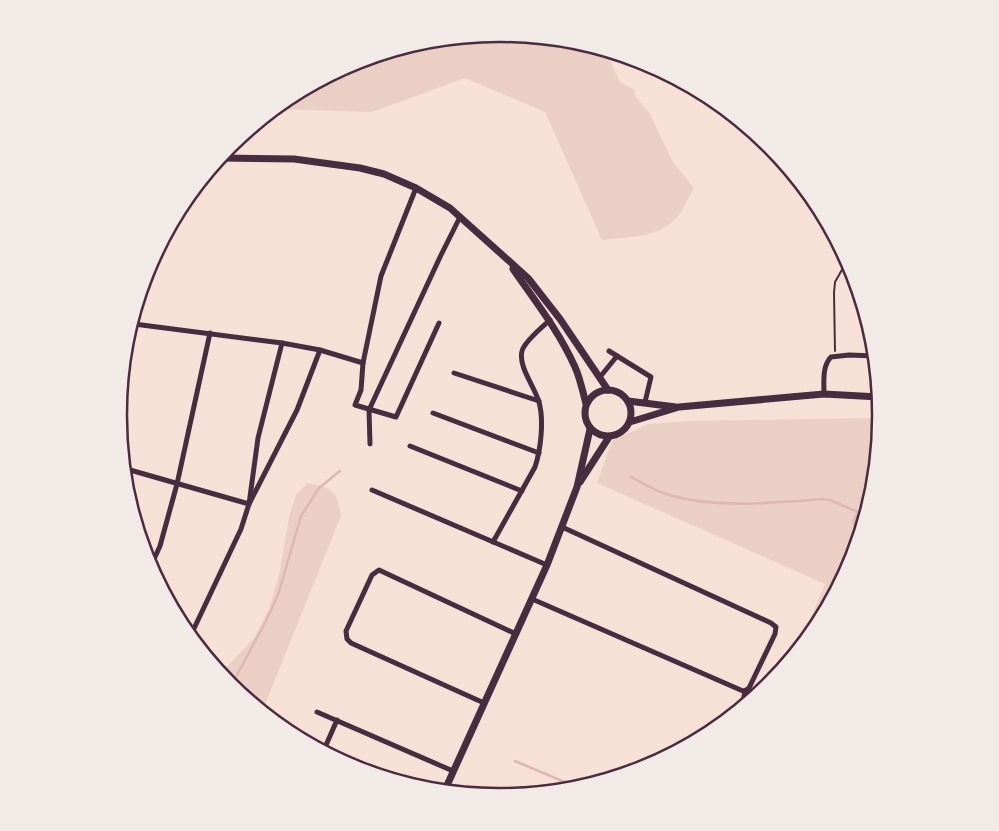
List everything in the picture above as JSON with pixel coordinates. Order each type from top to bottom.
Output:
[{"type":"street","points":[[230,158],[294,160],[360,168],[384,174],[416,188],[450,208],[528,278],[541,293],[608,390]]},
{"type":"street","points":[[416,188],[382,276],[362,363],[361,390],[355,406],[396,417],[439,323]]},
{"type":"street","points":[[370,444],[370,410],[460,216]]},
{"type":"street","points":[[509,262],[550,320],[576,369],[586,404],[584,417],[590,429],[598,435],[609,437],[621,433],[630,422],[631,412],[628,401],[620,393],[608,390],[595,393],[586,404]]},
{"type":"street","points":[[493,542],[535,467],[539,453],[541,426],[539,402],[522,361],[521,352],[525,344],[550,320]]},
{"type":"street","points":[[138,325],[282,343],[320,350],[362,363]]},
{"type":"street","points":[[155,557],[160,546],[177,484],[210,333]]},
{"type":"street","points":[[249,504],[258,438],[282,343]]},
{"type":"street","points":[[194,629],[241,529],[249,504],[297,410],[320,350]]},
{"type":"street","points":[[609,351],[651,377],[645,402]]},
{"type":"street","points":[[600,377],[617,356]]},
{"type":"street","points":[[824,394],[826,362],[831,357],[867,356]]},
{"type":"street","points":[[454,373],[539,402]]},
{"type":"street","points":[[630,422],[679,407],[824,394],[872,397]]},
{"type":"street","points":[[628,401],[679,407]]},
{"type":"street","points":[[433,413],[539,453]]},
{"type":"street","points":[[447,784],[547,565],[577,487],[590,429]]},
{"type":"street","points":[[577,487],[609,437]]},
{"type":"street","points":[[410,446],[522,491]]},
{"type":"street","points":[[131,470],[249,504]]},
{"type":"street","points":[[372,490],[547,565]]},
{"type":"street","points":[[562,527],[776,627],[775,634],[745,690],[744,697]]},
{"type":"street","points":[[484,703],[354,645],[347,639],[346,631],[372,575],[377,571],[385,572],[516,634]]},
{"type":"street","points":[[532,599],[745,690],[748,693]]},
{"type":"street","points":[[317,712],[453,770]]},
{"type":"street","points":[[326,745],[337,720]]},
{"type":"path","points":[[835,356],[834,288],[842,269]]},
{"type":"shaded area","points":[[500,42],[548,46],[596,55],[609,59],[620,82],[635,90],[635,96],[650,114],[673,162],[694,188],[681,212],[672,223],[644,235],[602,240],[545,112],[465,78],[372,112],[286,109],[313,92],[357,71],[403,55],[427,50],[475,43]]},
{"type":"shaded area","points":[[872,418],[869,464],[860,512],[853,535],[823,602],[806,628],[825,584],[597,483],[612,441],[648,424],[689,421]]},
{"type":"shaded area","points":[[308,483],[323,486],[332,492],[338,501],[341,516],[265,705],[226,668],[254,638],[269,609],[279,575],[289,517],[296,495]]},
{"type":"shaded area","points":[[860,512],[855,529],[852,523],[855,514]]},
{"type":"waterway","points":[[235,678],[278,595],[301,516],[319,488],[340,471]]},
{"type":"waterway","points":[[631,477],[666,494],[684,499],[744,504],[823,499],[830,500],[860,513]]},
{"type":"waterway","points":[[515,761],[565,782]]}]
